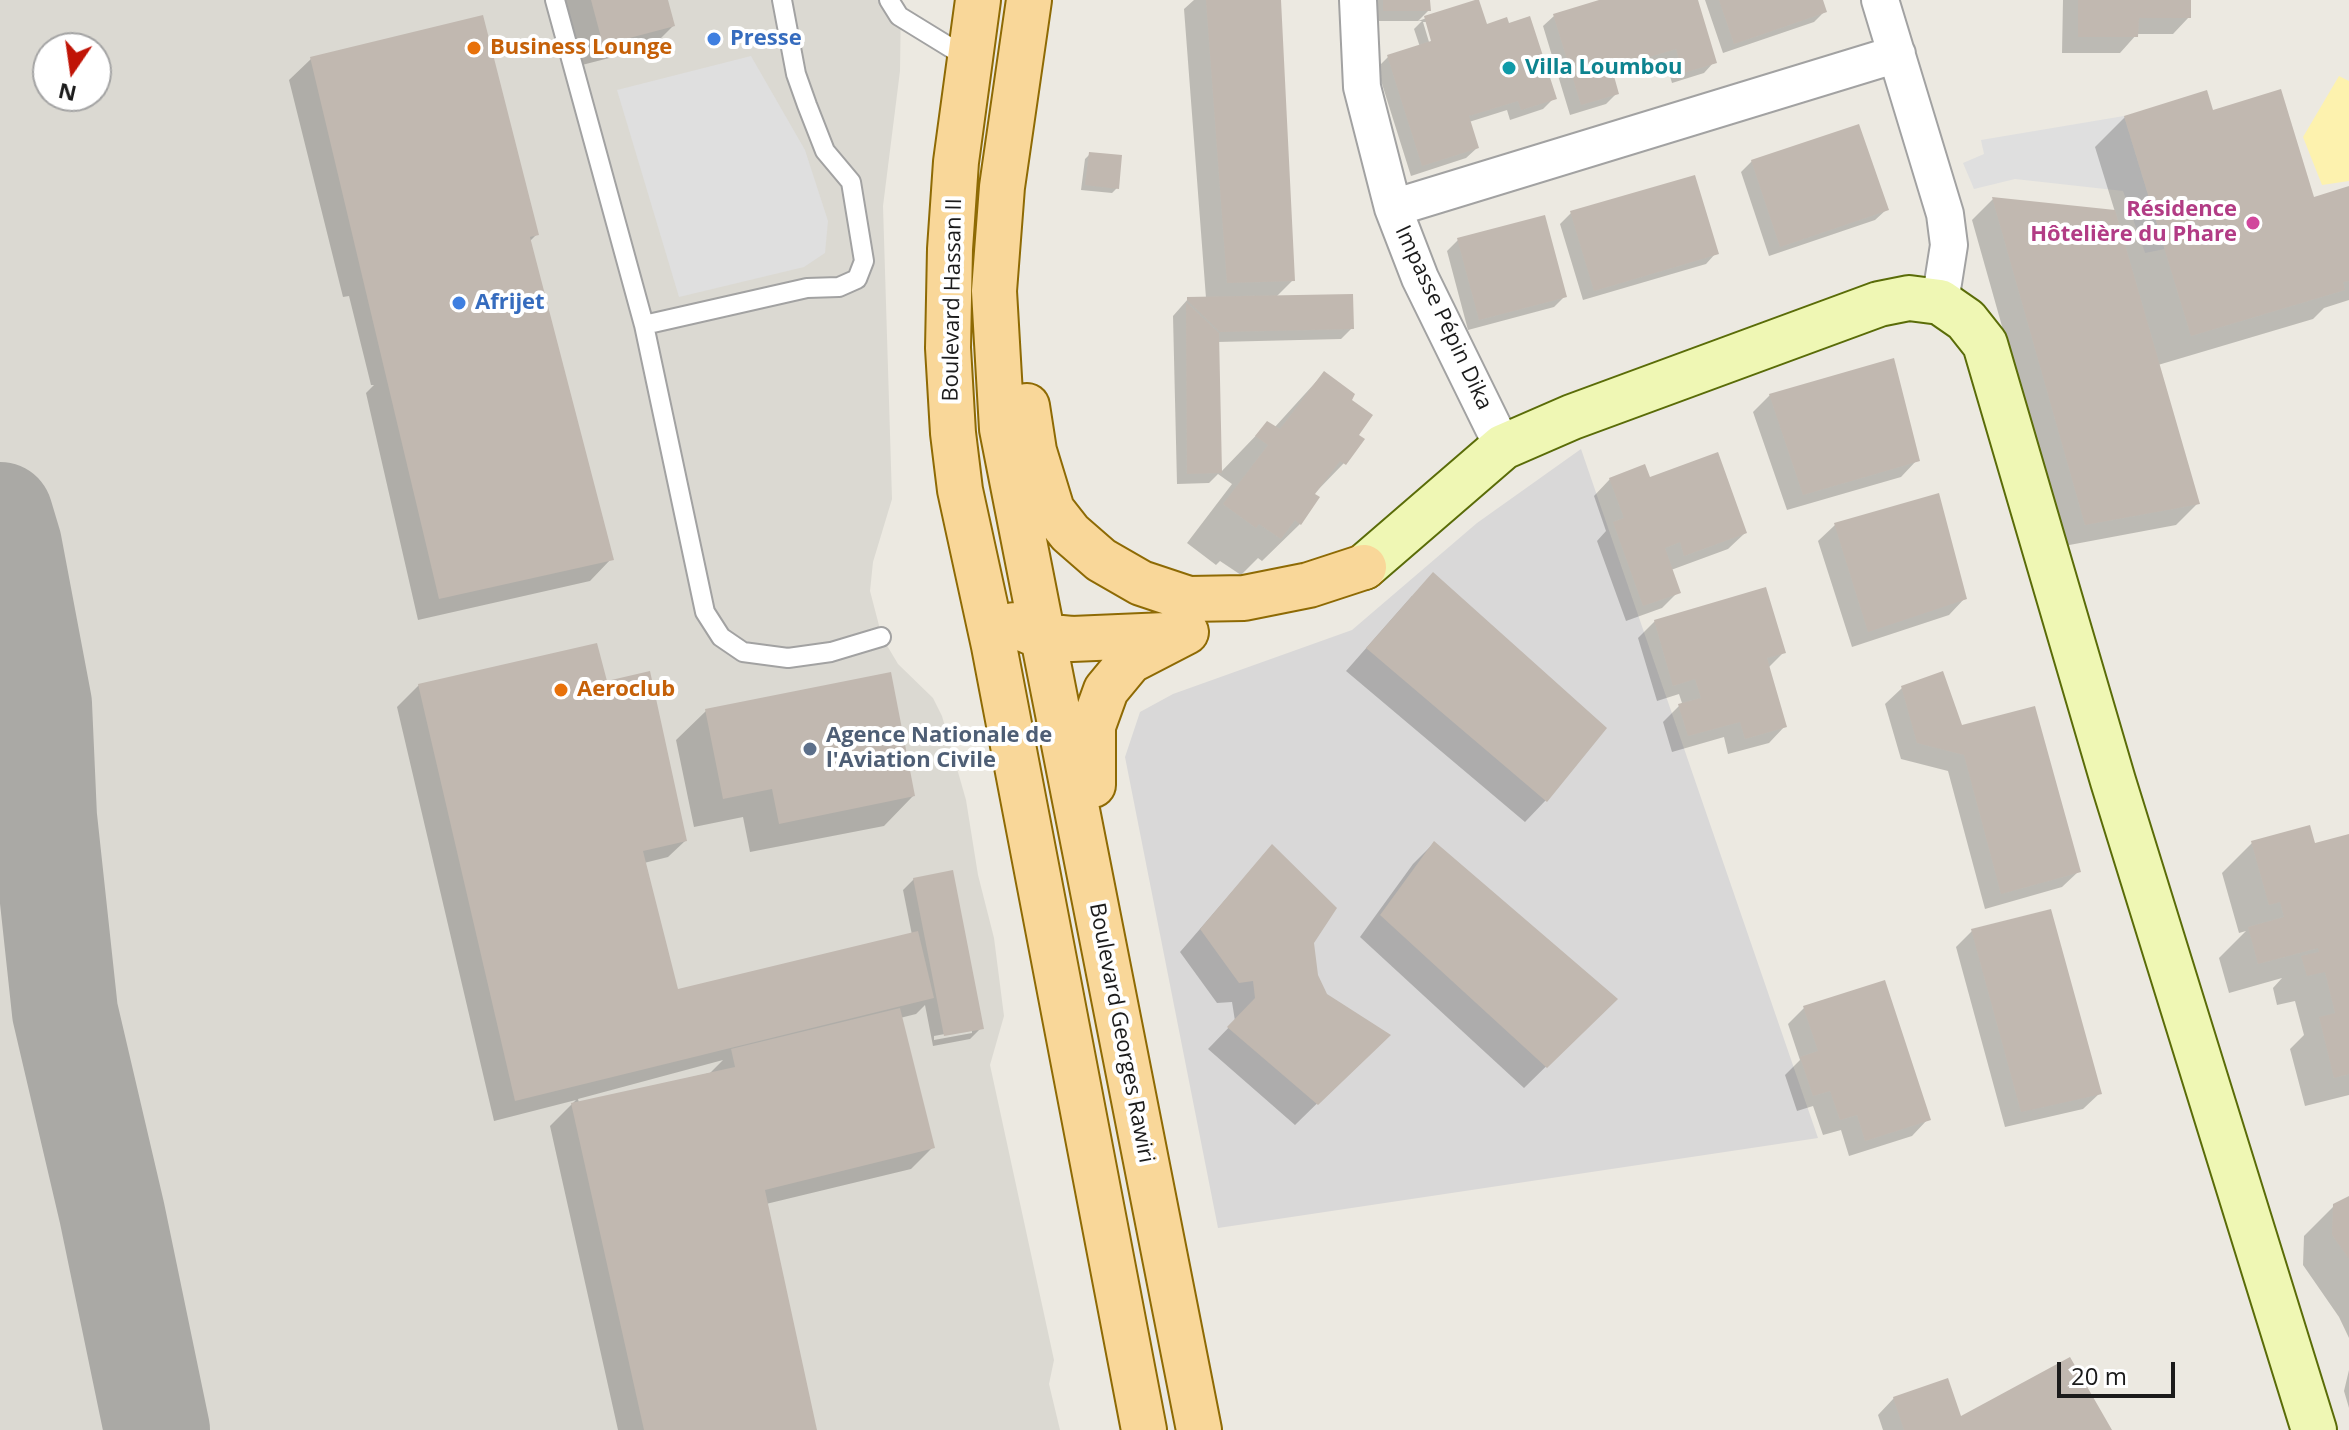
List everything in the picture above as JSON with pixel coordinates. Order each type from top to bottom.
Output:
[{"type":"main road","name":"Boulevard Hassan II","points":[[978,0],[950,249],[948,348],[957,464],[1144,1430]]},
{"type":"main road","name":"Boulevard Hassan II","points":[[1029,0],[1002,187],[994,291],[1002,429],[1040,636]]},
{"type":"main road","points":[[1002,187],[1026,232],[1024,365],[1032,439],[1052,510],[1070,533],[1101,560],[1141,583],[1189,599],[1244,598],[1278,593],[1364,567]]},
{"type":"main road","points":[[957,464],[970,478],[986,575],[997,609],[1004,620],[1040,636],[1106,640],[1254,623],[1339,591],[1503,447],[1586,411],[1879,304],[1909,298],[1940,302],[1966,320],[1985,344],[2113,781],[2314,1430]]},
{"type":"main road","points":[[1158,1222],[1169,1176],[1169,1143],[1103,836],[1091,767],[1092,737],[1097,709],[1115,677],[1148,650],[1186,632]]},
{"type":"main road","name":"Boulevard Georges Rawiri","points":[[1040,636],[1068,757],[1199,1430]]},
{"type":"street","name":"Impasse Pépin Dika","points":[[1358,0],[1362,87],[1393,208],[1420,278],[1503,447]]},
{"type":"street","points":[[1880,0],[1945,214],[1949,245],[1940,302]]},
{"type":"street","points":[[1393,208],[1897,54]]},
{"type":"lane","points":[[555,0],[644,325],[705,612],[721,637],[743,652],[788,658],[831,652],[881,637]]},
{"type":"lane","points":[[644,325],[807,288],[839,287],[857,279],[861,270],[863,250],[851,182],[825,151],[807,105],[796,74],[782,0]]},
{"type":"lane","points":[[889,0],[899,16],[969,60]]},
{"type":"shaded area","points":[[0,0],[901,0],[900,71],[883,206],[892,499],[873,562],[870,591],[882,637],[898,664],[933,698],[942,716],[966,800],[978,875],[994,938],[1004,1016],[990,1065],[1054,1360],[1049,1384],[1060,1430],[0,1430]]},
{"type":"shaded area","points":[[751,56],[805,150],[828,221],[825,253],[804,267],[679,297],[617,90]]},
{"type":"shaded area","points":[[2124,116],[2165,249],[2145,253],[2123,191],[2015,179],[1974,189],[1963,163],[1984,154],[1981,140]]},
{"type":"shaded area","points":[[1581,449],[1818,1138],[1218,1228],[1125,757],[1140,712],[1173,694],[1352,630],[1477,523]]},
{"type":"sand","points":[[2339,76],[2349,81],[2349,181],[2322,185],[2303,137]]},
{"type":"building","points":[[591,0],[668,0],[675,26],[603,45]]},
{"type":"building","points":[[1206,0],[1281,0],[1295,281],[1227,283]]},
{"type":"building","points":[[1383,0],[1430,0],[1431,11],[1383,11]]},
{"type":"building","points":[[1479,0],[1487,24],[1507,17],[1509,23],[1530,16],[1557,99],[1521,110],[1518,101],[1469,116],[1479,148],[1422,166],[1387,55],[1431,41],[1424,16]]},
{"type":"building","points":[[1599,0],[1698,0],[1717,63],[1683,73],[1676,49],[1623,65],[1612,69],[1619,94],[1581,105],[1553,14]]},
{"type":"building","points":[[1719,0],[1823,0],[1827,12],[1734,44]]},
{"type":"building","points":[[2078,0],[2191,0],[2191,18],[2139,18],[2138,37],[2078,37]]},
{"type":"building","points":[[483,15],[539,235],[530,237],[614,560],[439,599],[310,57]]},
{"type":"building","name":"Résidence Hôtelière du Phare","points":[[2281,89],[2314,197],[2349,186],[2349,281],[2343,282],[2345,290],[2191,336],[2124,116],[2207,90],[2213,110]]},
{"type":"building","points":[[1859,124],[1889,210],[1780,247],[1751,160]]},
{"type":"building","points":[[1089,152],[1122,155],[1119,189],[1085,185]]},
{"type":"building","points":[[1695,175],[1719,254],[1594,291],[1570,211]]},
{"type":"building","points":[[1992,197],[2115,210],[2200,504],[2085,525]]},
{"type":"building","points":[[1545,215],[1567,297],[1479,320],[1457,238]]},
{"type":"building","points":[[1353,294],[1354,329],[1220,332],[1187,300],[1187,297]]},
{"type":"building","points":[[1186,302],[1219,333],[1222,473],[1187,474]]},
{"type":"building","points":[[1894,358],[1920,461],[1803,495],[1769,394]]},
{"type":"building","points":[[1324,371],[1355,394],[1352,400],[1373,415],[1359,435],[1365,439],[1346,465],[1340,461],[1315,494],[1320,497],[1301,525],[1295,520],[1281,539],[1259,524],[1256,528],[1223,504],[1268,445],[1255,436],[1267,421],[1280,429]]},
{"type":"building","points":[[1718,452],[1747,533],[1684,556],[1680,542],[1665,548],[1681,593],[1643,606],[1613,522],[1624,518],[1609,478],[1645,464],[1650,477]]},
{"type":"building","points":[[1939,493],[1967,599],[1868,632],[1834,523]]},
{"type":"building","points":[[1433,572],[1607,728],[1547,802],[1366,648]]},
{"type":"building","points":[[1766,587],[1786,653],[1767,658],[1787,727],[1745,739],[1740,722],[1688,736],[1678,704],[1701,698],[1695,679],[1673,686],[1654,620]]},
{"type":"building","points":[[597,643],[607,681],[650,671],[687,841],[643,851],[678,989],[918,931],[934,998],[515,1101],[418,684]]},
{"type":"building","points":[[1943,671],[1962,725],[2035,706],[2081,872],[2001,894],[1964,755],[1917,743],[1901,686]]},
{"type":"building","name":"Agence Nationale de l'Aviation Civile","points":[[891,672],[915,796],[779,824],[772,789],[723,799],[705,709]]},
{"type":"building","points":[[2310,825],[2315,843],[2349,834],[2349,1074],[2334,1078],[2319,1017],[2335,1013],[2325,972],[2307,976],[2301,956],[2319,952],[2318,948],[2258,964],[2248,927],[2284,917],[2280,902],[2269,905],[2251,841]]},
{"type":"building","points":[[1434,841],[1618,999],[1547,1068],[1380,915]]},
{"type":"building","points":[[1272,844],[1337,908],[1314,943],[1318,975],[1327,994],[1391,1035],[1318,1105],[1227,1027],[1255,998],[1253,981],[1239,983],[1200,929]]},
{"type":"building","points":[[953,870],[984,1029],[944,1036],[913,878]]},
{"type":"building","points":[[2051,909],[2102,1094],[2021,1112],[1971,929]]},
{"type":"building","points":[[1885,980],[1931,1120],[1865,1141],[1857,1115],[1840,1120],[1830,1091],[1813,1096],[1800,1057],[1818,1051],[1803,1006]]},
{"type":"building","points":[[900,1008],[935,1148],[765,1190],[817,1430],[644,1430],[571,1103],[735,1067],[731,1049]]},
{"type":"building","points":[[2349,1196],[2349,1259],[2332,1235],[2333,1204]]},
{"type":"building","points":[[2070,1357],[2112,1430],[1904,1430],[1893,1397],[1948,1378],[1961,1416]]},
{"type":"taxiway","points":[[0,515],[9,545],[39,704],[44,817],[65,1012],[112,1213],[157,1430]]},
{"type":"place","name":"Presse","points":[[714,39]]},
{"type":"place","name":"Business Lounge","points":[[474,48]]},
{"type":"place","name":"Villa Loumbou","points":[[1509,68]]},
{"type":"place","name":"Résidence Hôtelière du Phare","points":[[2253,223]]},
{"type":"place","name":"Afrijet","points":[[459,303]]},
{"type":"place","name":"Aeroclub","points":[[561,690]]},
{"type":"place","name":"Agence Nationale de l'Aviation Civile","points":[[810,749]]}]
